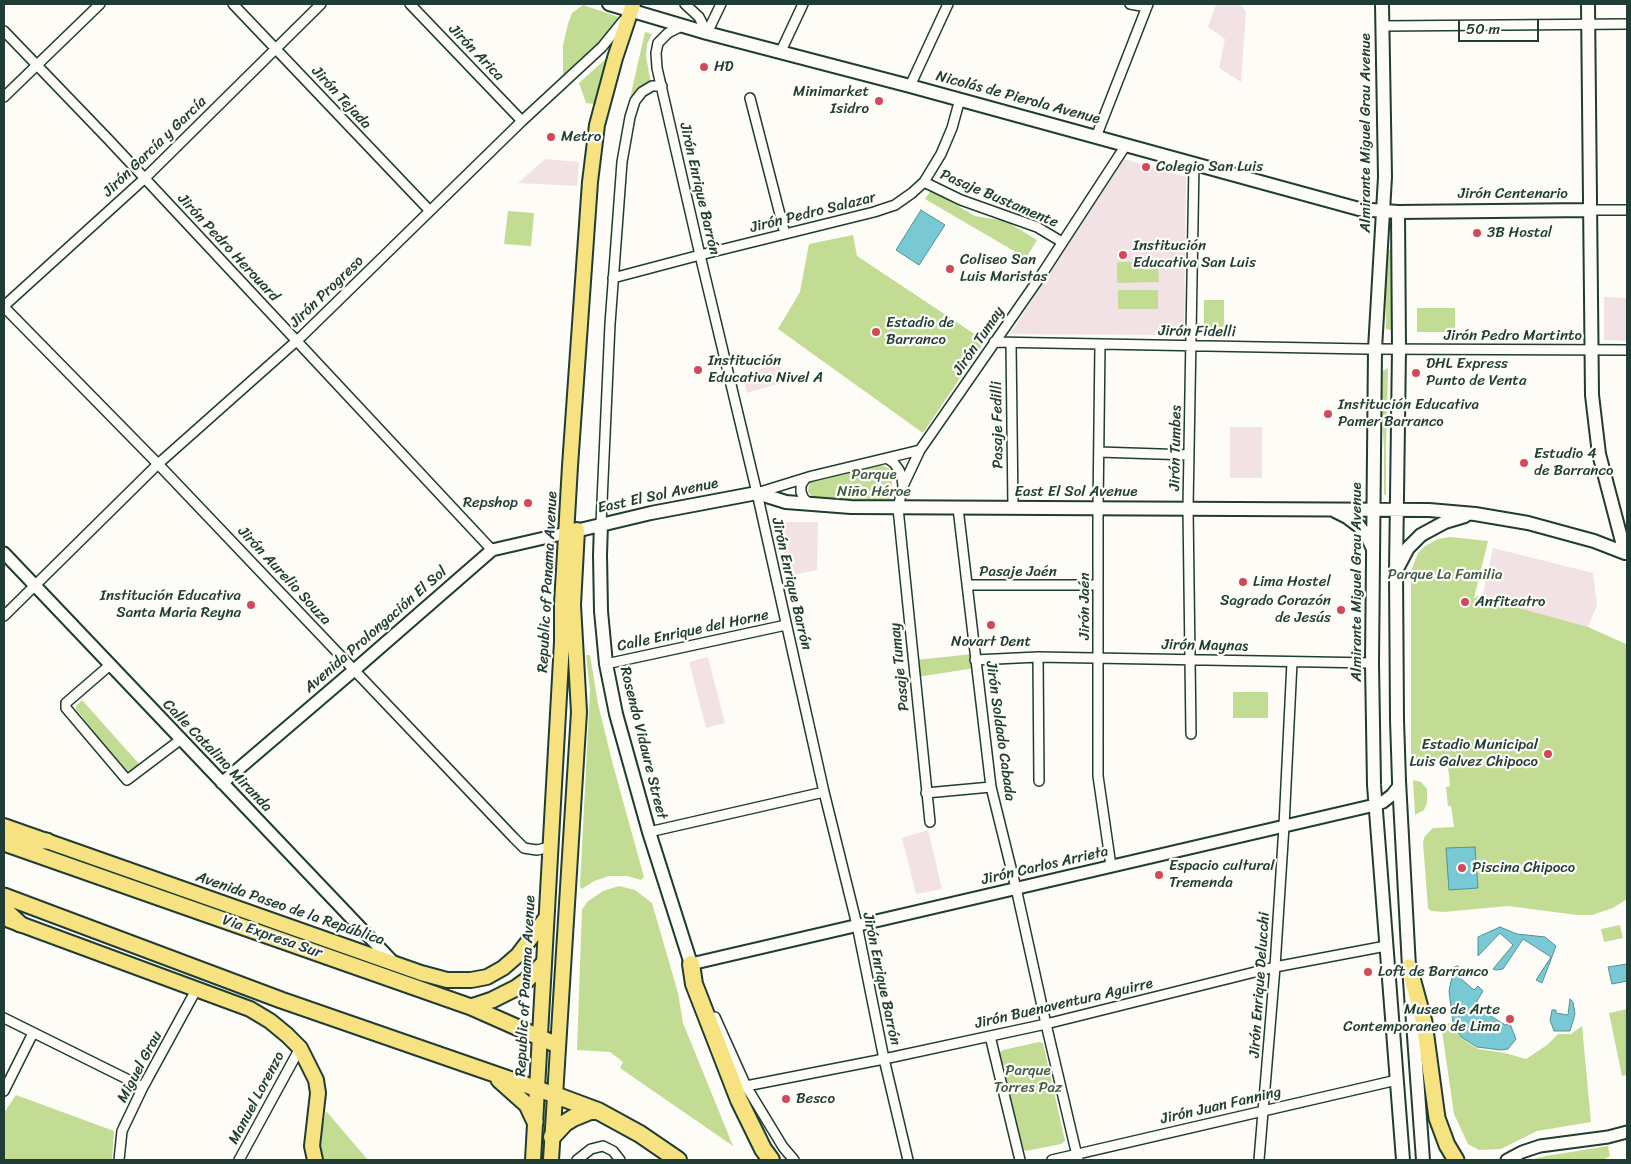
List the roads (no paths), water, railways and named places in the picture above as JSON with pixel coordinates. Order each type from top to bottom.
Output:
[{"type":"highway","points":[[4,842],[47,841]]},
{"type":"highway","name":"Via Expresa Sur","points":[[4,842],[471,1007],[557,1045]]},
{"type":"highway","points":[[4,896],[281,1000],[598,1111],[640,1134],[678,1160]]},
{"type":"highway","points":[[4,909],[20,924]]},
{"type":"highway","points":[[471,1007],[492,1000],[516,988],[543,964]]},
{"type":"highway","points":[[691,964],[694,984],[739,1100],[769,1157]]},
{"type":"highway","points":[[1409,968],[1424,1022],[1437,1118],[1447,1145],[1456,1160]]},
{"type":"highway","points":[[492,1074],[527,1105],[535,1122]]},
{"type":"highway","points":[[552,1137],[572,1118],[590,1111],[598,1111]]},
{"type":"highway","points":[[640,1134],[664,1160]]},
{"type":"main road","name":"Nicolás de Pierola Avenue","points":[[609,4],[632,7],[682,26],[707,33],[960,99],[1350,206],[1398,212]]},
{"type":"main road","name":"Almirante Miguel Grau Avenue","points":[[1382,4],[1384,177],[1375,349],[1375,510],[1372,663],[1375,805],[1404,1160]]},
{"type":"main road","points":[[1588,4],[1590,350],[1592,395],[1599,454],[1627,556]]},
{"type":"main road","name":"Republic of Panama Avenue","points":[[551,1160],[579,712],[573,605],[570,466],[593,154],[597,125],[632,7]]},
{"type":"main road","name":"Jirón Centenario","points":[[1398,212],[1589,210]]},
{"type":"main road","points":[[1398,212],[1399,349],[1396,602],[1399,786],[1409,968],[1423,1160]]},
{"type":"main road","name":"East El Sol Avenue","points":[[572,531],[651,513],[757,493],[786,502],[812,505],[898,508],[1396,510],[1474,514],[1513,520],[1555,530],[1594,541],[1627,556]]},
{"type":"main road","points":[[1333,510],[1359,526],[1368,538],[1374,551]]},
{"type":"main road","points":[[1396,571],[1408,548],[1421,535],[1445,522],[1474,514]]},
{"type":"main road","name":"Rosendo Vidaure Street","points":[[601,524],[601,603],[606,664],[616,714],[649,832],[691,964]]},
{"type":"main road","name":"Republic of Panama Avenue","points":[[533,1160],[550,847],[572,531]]},
{"type":"main road","points":[[1373,610],[1377,596],[1381,592],[1390,592],[1396,602]]},
{"type":"main road","name":"Avenida Paseo de la República","points":[[4,826],[395,964],[447,980],[471,980],[487,977],[503,968],[518,954],[546,918]]},
{"type":"main road","points":[[4,918],[250,1009],[270,1021],[300,1048],[316,1080],[318,1093],[312,1146],[315,1160]]},
{"type":"street","points":[[4,97],[100,4]]},
{"type":"street","name":"Jirón Tejada","points":[[233,4],[430,211]]},
{"type":"street","name":"Jirón García y García","points":[[4,307],[144,178],[321,4]]},
{"type":"street","name":"Jirón Arica","points":[[410,4],[522,121]]},
{"type":"street","points":[[685,4],[698,17],[707,33]]},
{"type":"street","points":[[707,33],[721,4]]},
{"type":"street","points":[[781,51],[803,4]]},
{"type":"street","points":[[910,86],[948,4]]},
{"type":"street","points":[[1096,136],[1147,5],[1130,4]]},
{"type":"street","name":"Jirón Progreso","points":[[4,616],[158,464],[296,341],[522,121],[602,47],[632,7]]},
{"type":"street","points":[[1382,26],[1627,24]]},
{"type":"street","name":"Jirón Enrique Barrón","points":[[682,26],[668,33],[662,39],[656,48],[656,59],[824,792],[857,926],[884,1059],[908,1160]]},
{"type":"street","name":"Jirón Pedro Herouard","points":[[4,31],[492,550]]},
{"type":"street","points":[[601,524],[610,324],[622,162],[632,106],[638,96],[647,89],[655,85],[662,86]]},
{"type":"street","points":[[750,98],[785,234]]},
{"type":"street","name":"Jirón Pedro Salazar","points":[[613,278],[894,206],[924,182],[941,154],[952,128],[960,99]]},
{"type":"street","name":"Jirón Tumay","points":[[898,508],[903,486],[920,450],[1126,145]]},
{"type":"street","name":"Jirón Tumbes","points":[[1191,734],[1188,508],[1194,163]]},
{"type":"street","name":"Pasaje Bustamente","points":[[924,182],[961,200],[1037,227],[1062,242]]},
{"type":"street","name":"Jirón Centenario","points":[[1589,210],[1627,210]]},
{"type":"street","name":"Jirón Aurelio Souza","points":[[4,307],[158,464],[524,848],[537,850],[550,847]]},
{"type":"street","name":"Jirón Fidelli","points":[[994,342],[1399,349]]},
{"type":"street","name":"Pasaje Fedilli","points":[[1011,343],[1013,508]]},
{"type":"street","name":"Jirón Jaén","points":[[1100,344],[1098,776],[1111,866]]},
{"type":"street","name":"Jirón Pedro Martinto","points":[[1399,349],[1627,350]]},
{"type":"street","name":"East El Sol Avenue","points":[[757,493],[920,450]]},
{"type":"street","points":[[1099,452],[1189,455]]},
{"type":"street","points":[[887,458],[899,470],[903,486]]},
{"type":"street","points":[[805,479],[801,485],[801,492],[804,499],[812,505]]},
{"type":"street","name":"Pasaje Tumay","points":[[898,508],[930,822]]},
{"type":"street","name":"Jirón Soldado Cabada","points":[[958,508],[991,786],[1077,1158]]},
{"type":"street","name":"Avenida Prolongación El Sol","points":[[222,783],[492,550],[572,531]]},
{"type":"street","name":"Calle Catalino Miranda","points":[[4,554],[395,964],[401,972],[402,983]]},
{"type":"street","name":"Pasaje Jaén","points":[[967,585],[1098,585]]},
{"type":"street","name":"Calle Enrique del Horne","points":[[606,664],[786,625]]},
{"type":"street","points":[[1038,657],[1039,781]]},
{"type":"street","name":"Jirón Maynas","points":[[975,660],[1038,657],[1372,663]]},
{"type":"street","name":"Jirón Enrique Delucchi","points":[[1260,1160],[1275,967],[1292,662]]},
{"type":"street","points":[[110,665],[66,703],[66,708],[127,780],[180,740]]},
{"type":"street","points":[[926,792],[991,786]]},
{"type":"street","name":"Jirón Carlos Arrieta","points":[[691,964],[1375,805],[1392,796],[1399,786]]},
{"type":"street","points":[[649,832],[824,792]]},
{"type":"street","name":"Jirón Buenaventura Aguirre","points":[[746,1086],[1046,1024],[1275,967],[1386,946]]},
{"type":"street","points":[[691,964],[746,1086],[783,1147],[794,1160]]},
{"type":"street","name":"Miguel Grau","points":[[119,1160],[122,1131],[143,1087],[196,990]]},
{"type":"street","points":[[4,1018],[143,1087]]},
{"type":"street","points":[[4,1091],[33,1033]]},
{"type":"street","points":[[990,1036],[1020,1160]]},
{"type":"street","name":"Manuel Lorenzo","points":[[240,1160],[300,1048]]},
{"type":"street","name":"Jirón Juan Fanning","points":[[1052,1160],[1077,1158],[1264,1110],[1397,1080]]},
{"type":"street","points":[[1507,1160],[1522,1152],[1540,1146],[1627,1132]]},
{"type":"street","points":[[577,1160],[591,1149],[603,1146],[612,1151],[620,1160]]},
{"type":"water","points":[[921,210],[945,225],[919,265],[896,250]]},
{"type":"water","name":"Piscina Chipoco","points":[[1475,847],[1478,888],[1449,890],[1446,848]]},
{"type":"water","points":[[1500,927],[1517,934],[1545,937],[1556,946],[1542,983],[1536,980],[1551,957],[1523,939],[1503,969],[1493,969],[1513,945],[1500,933],[1478,956],[1478,937]]},
{"type":"water","points":[[1627,964],[1627,981],[1612,984],[1608,967]]},
{"type":"water","points":[[1458,966],[1458,970],[1462,974],[1460,978],[1474,990],[1478,986],[1483,991],[1477,1001],[1477,1007],[1505,1025],[1510,1024],[1516,1039],[1508,1049],[1477,1047],[1461,1037],[1453,1023],[1449,991],[1454,967]]},
{"type":"water","points":[[1570,999],[1573,1002],[1575,1014],[1570,1031],[1554,1031],[1550,1020],[1552,1010],[1556,1010],[1556,1013],[1568,1015]]},
{"type":"place","name":"HD","points":[[704,67]]},
{"type":"place","name":"Minimarket Isidro","points":[[879,101]]},
{"type":"place","name":"Metro","points":[[551,137]]},
{"type":"place","name":"Colegio San Luis","points":[[1146,167]]},
{"type":"place","name":"3B Hostal","points":[[1477,233]]},
{"type":"place","name":"Institución Educativa San Luis","points":[[1123,255]]},
{"type":"place","name":"Coliseo San Luis Maristas","points":[[950,269]]},
{"type":"place","name":"Estadio de Barranco","points":[[876,332]]},
{"type":"place","name":"Institución Educativa Nivel A","points":[[698,370]]},
{"type":"place","name":"DHL Express Punto de Venta","points":[[1416,373]]},
{"type":"place","name":"Institución Educativa Pamer Barranco","points":[[1328,414]]},
{"type":"place","name":"Estudio 4 de Barranco","points":[[1524,463]]},
{"type":"place","name":"Repshop","points":[[528,503]]},
{"type":"place","name":"Lima Hostel","points":[[1243,582]]},
{"type":"place","name":"Anfiteatro","points":[[1465,602]]},
{"type":"place","name":"Institución Educativa Santa Maria Reyna","points":[[251,605]]},
{"type":"place","name":"Sagrado Corazón de Jesús","points":[[1341,610]]},
{"type":"place","name":"Novart Dent","points":[[991,625]]},
{"type":"place","name":"Estadio Municipal Luis Galvez Chipoco","points":[[1548,754]]},
{"type":"place","name":"Piscina Chipoco","points":[[1462,868]]},
{"type":"place","name":"Espacio cultural Tremenda","points":[[1159,875]]},
{"type":"place","name":"Loft de Barranco","points":[[1368,972]]},
{"type":"place","name":"Museo de Arte Contemporaneo de Lima","points":[[1510,1019]]},
{"type":"place","name":"Besco","points":[[786,1099]]},
{"type":"park label","name":"Parque Niño Héroe","points":[[874,484]]},
{"type":"park label","name":"Parque La Familia","points":[[1445,575]]},
{"type":"park label","name":"Parque Torres Paz","points":[[1028,1080]]}]
